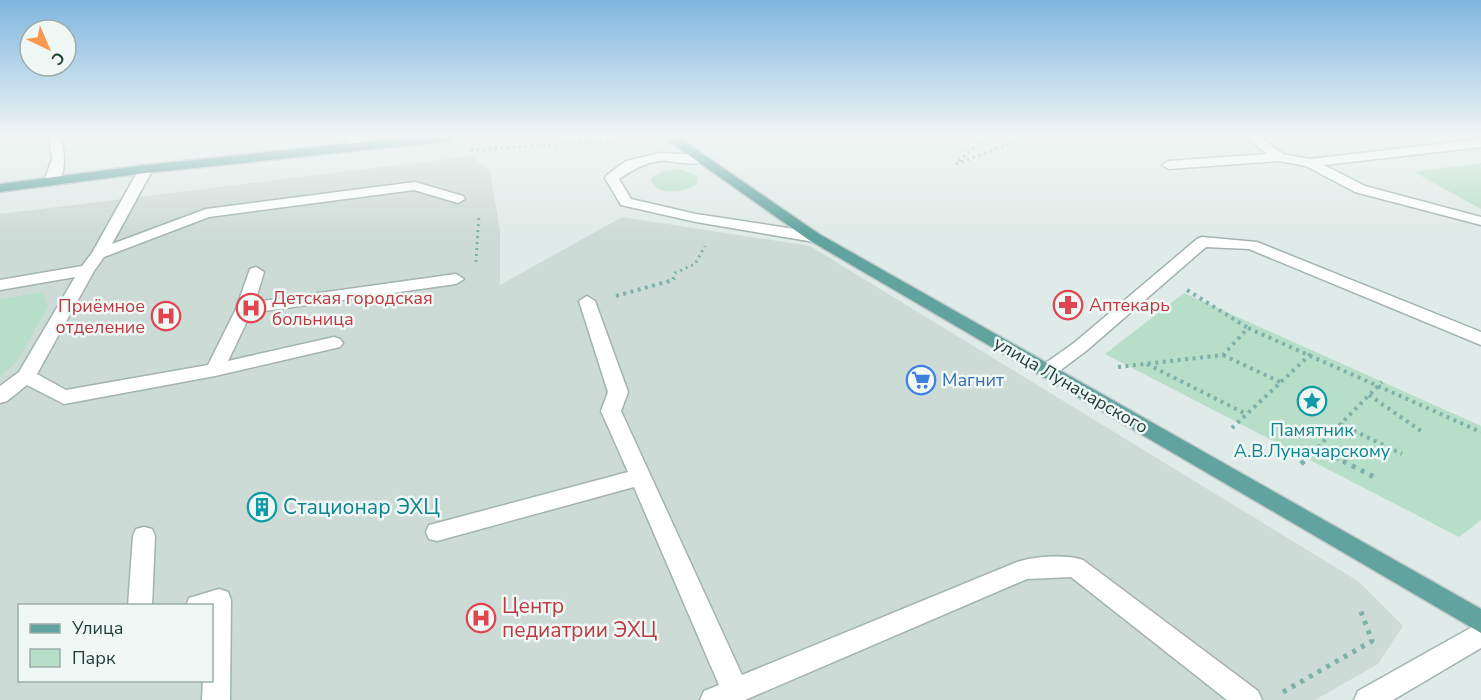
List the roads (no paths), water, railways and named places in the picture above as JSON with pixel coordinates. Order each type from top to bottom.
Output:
[{"type":"main road","points":[[0,188],[146,170]]},
{"type":"main road","name":"улица Луначарского","points":[[715,170],[814,237],[1481,622]]},
{"type":"street","points":[[51,181],[55,170]]},
{"type":"street","points":[[0,396],[27,376],[146,170]]},
{"type":"street","points":[[623,170],[612,178],[626,202],[696,218],[814,237]]},
{"type":"street","points":[[1323,170],[1360,189],[1481,221]]},
{"type":"street","points":[[99,254],[206,213],[415,186],[458,199]]},
{"type":"street","points":[[1047,371],[1080,347],[1202,242],[1252,245],[1481,339]]},
{"type":"street","points":[[0,285],[87,270]]},
{"type":"street","points":[[215,370],[244,309],[256,272]]},
{"type":"street","points":[[244,309],[456,279]]},
{"type":"street","points":[[588,302],[618,392],[611,411],[640,477],[725,696],[1025,569],[1075,567],[1248,700]]},
{"type":"street","points":[[27,376],[64,397],[215,370],[334,343]]},
{"type":"street","points":[[436,532],[640,477]]},
{"type":"street","points":[[140,604],[144,536]]},
{"type":"street","points":[[205,604],[219,600],[216,700]]},
{"type":"street","points":[[1368,700],[1481,634]]},
{"type":"place","name":"Аптекарь","points":[[1068,305]]},
{"type":"place","name":"Детская городская больница","points":[[251,308]]},
{"type":"place","name":"Приёмное отделение","points":[[166,316]]},
{"type":"place","name":"Магнит","points":[[921,380]]},
{"type":"place","name":"Памятник А.В.Луначарскому","points":[[1312,401]]},
{"type":"place","name":"Стационар ЭХЦ","points":[[262,507]]},
{"type":"place","name":"Центр педиатрии ЭХЦ","points":[[481,618]]}]
